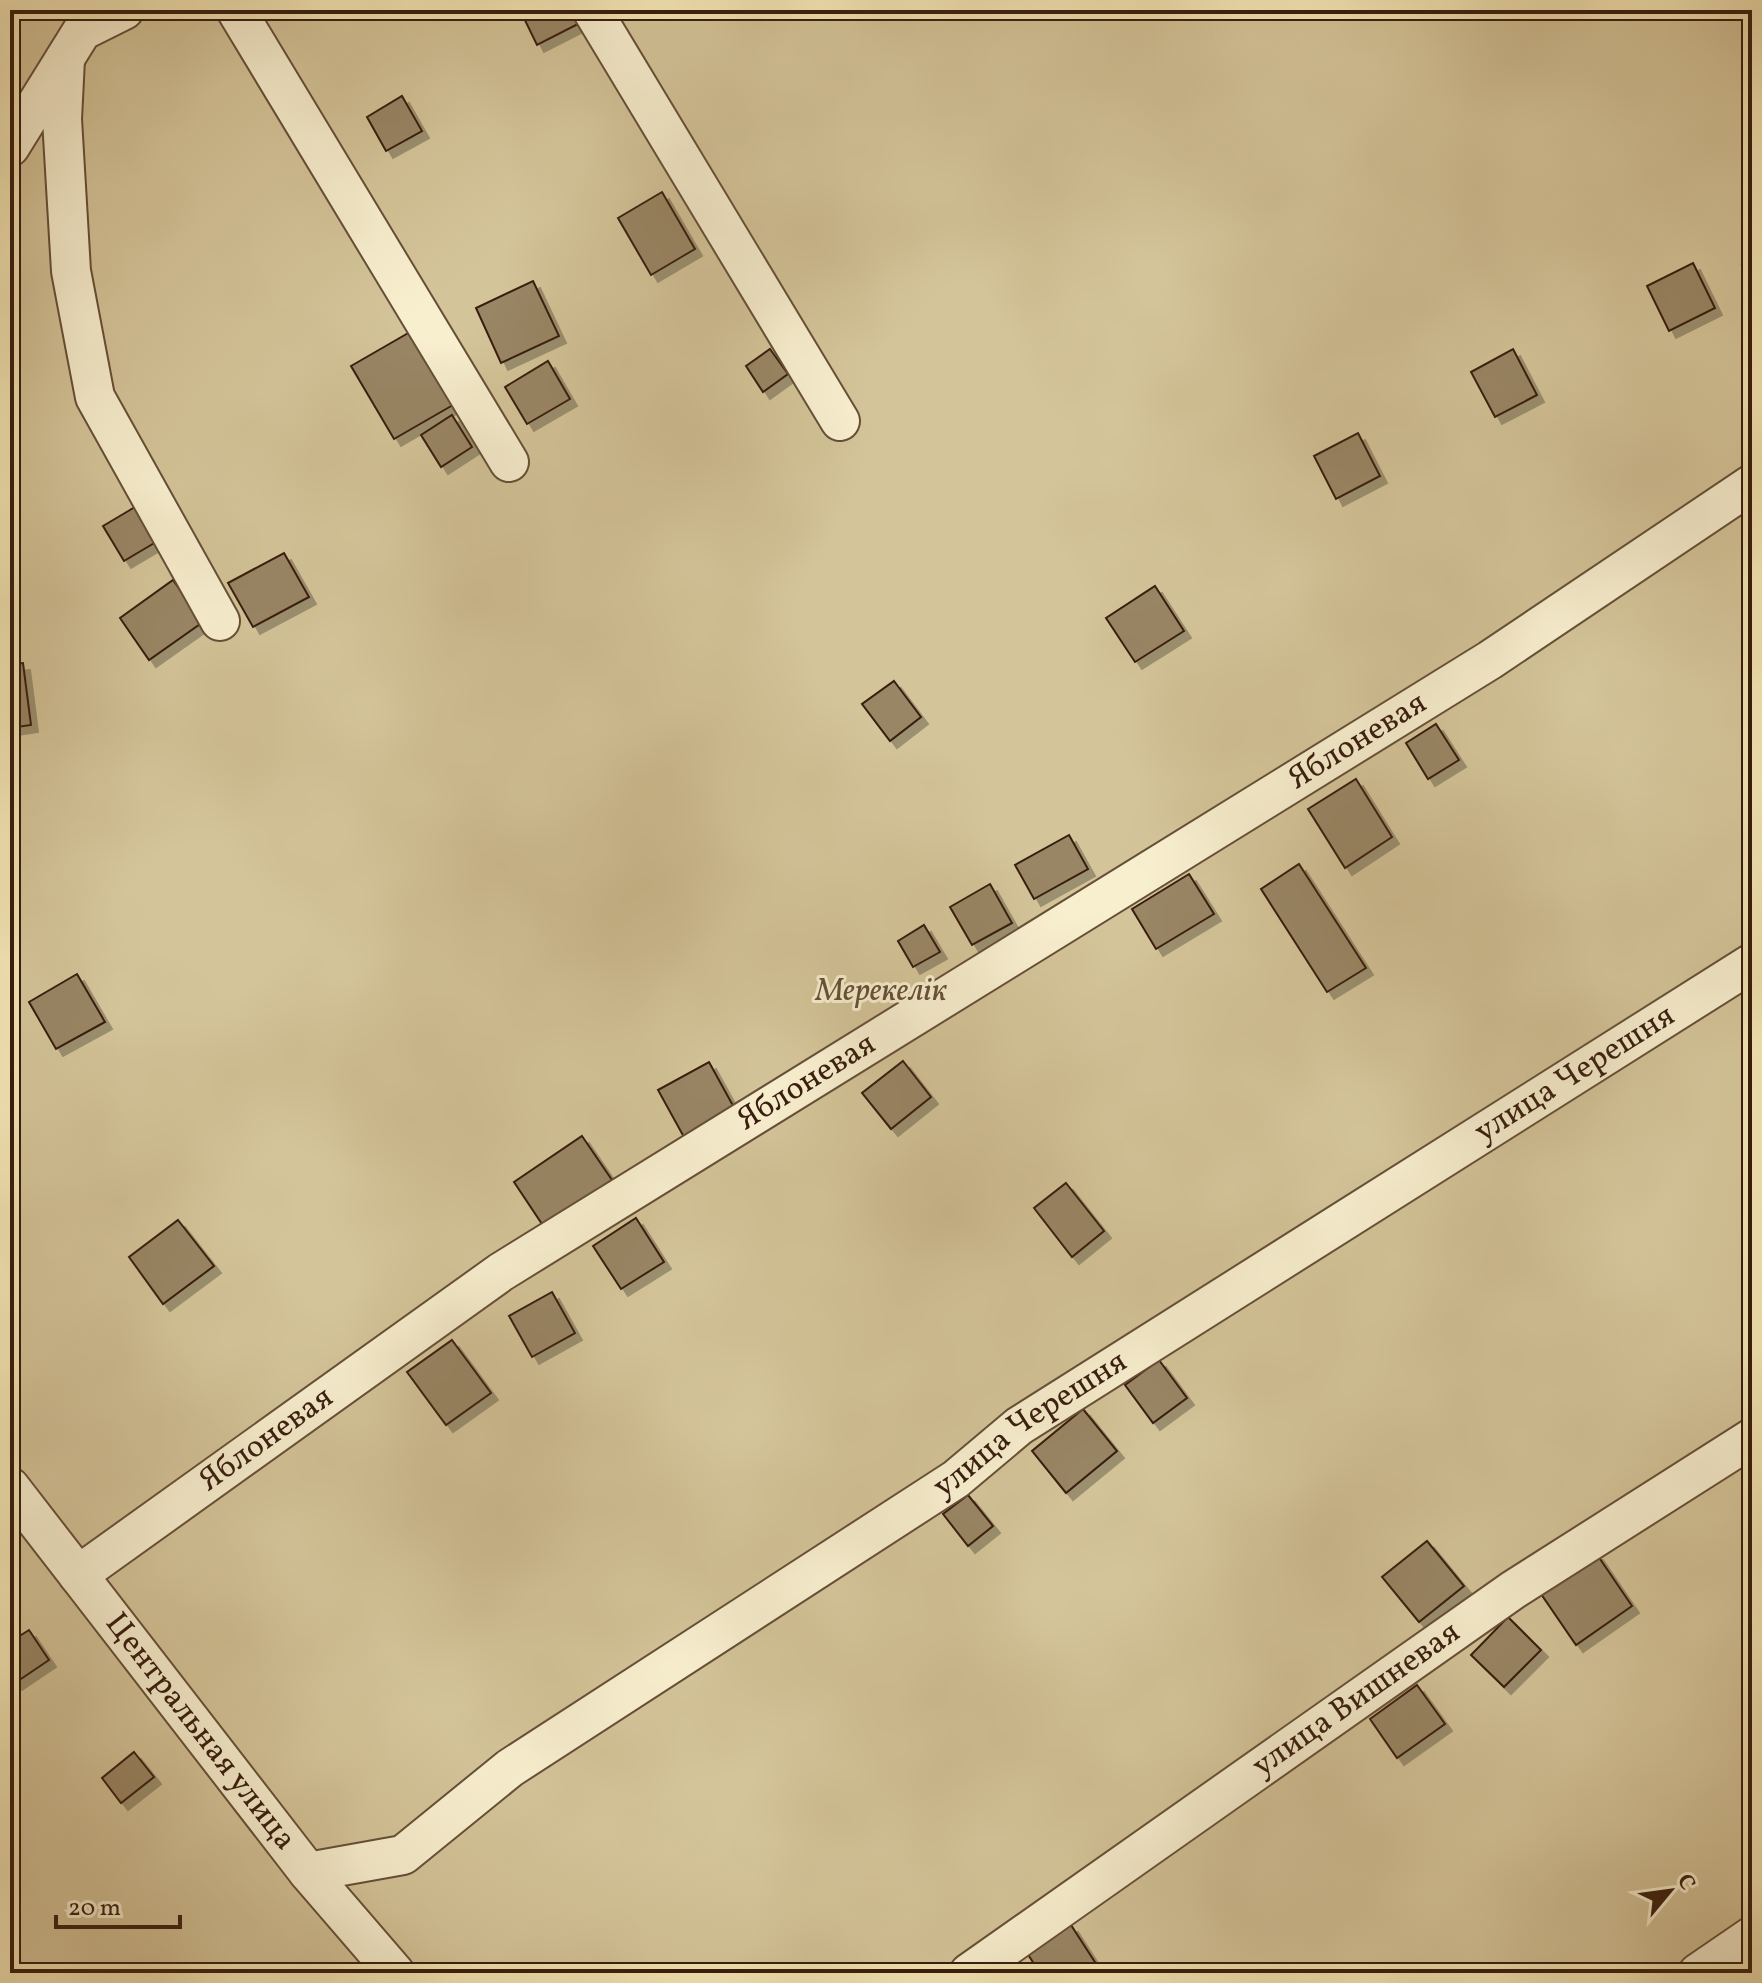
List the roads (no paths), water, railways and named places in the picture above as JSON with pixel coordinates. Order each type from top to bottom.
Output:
[{"type":"street","points":[[10,147],[82,31],[124,10]]},
{"type":"street","points":[[236,10],[509,462]]},
{"type":"street","points":[[592,10],[840,421]]},
{"type":"street","points":[[65,59],[62,119],[71,271],[95,397],[220,621]]},
{"type":"street","name":"Яблоневая","points":[[78,1575],[501,1272],[1490,660],[1752,484]]},
{"type":"street","name":"улица Черешня","points":[[308,1872],[403,1855],[510,1768],[956,1479],[1019,1426],[1752,963]]},
{"type":"street","name":"улица Вишневая","points":[[969,1973],[1513,1590],[1752,1438]]},
{"type":"street","name":"Центральная улица","points":[[10,1487],[308,1872],[395,1973]]},
{"type":"street","points":[[1698,1973],[1752,1936]]},
{"type":"park label","name":"Мерекелік","points":[[881,992]]}]
